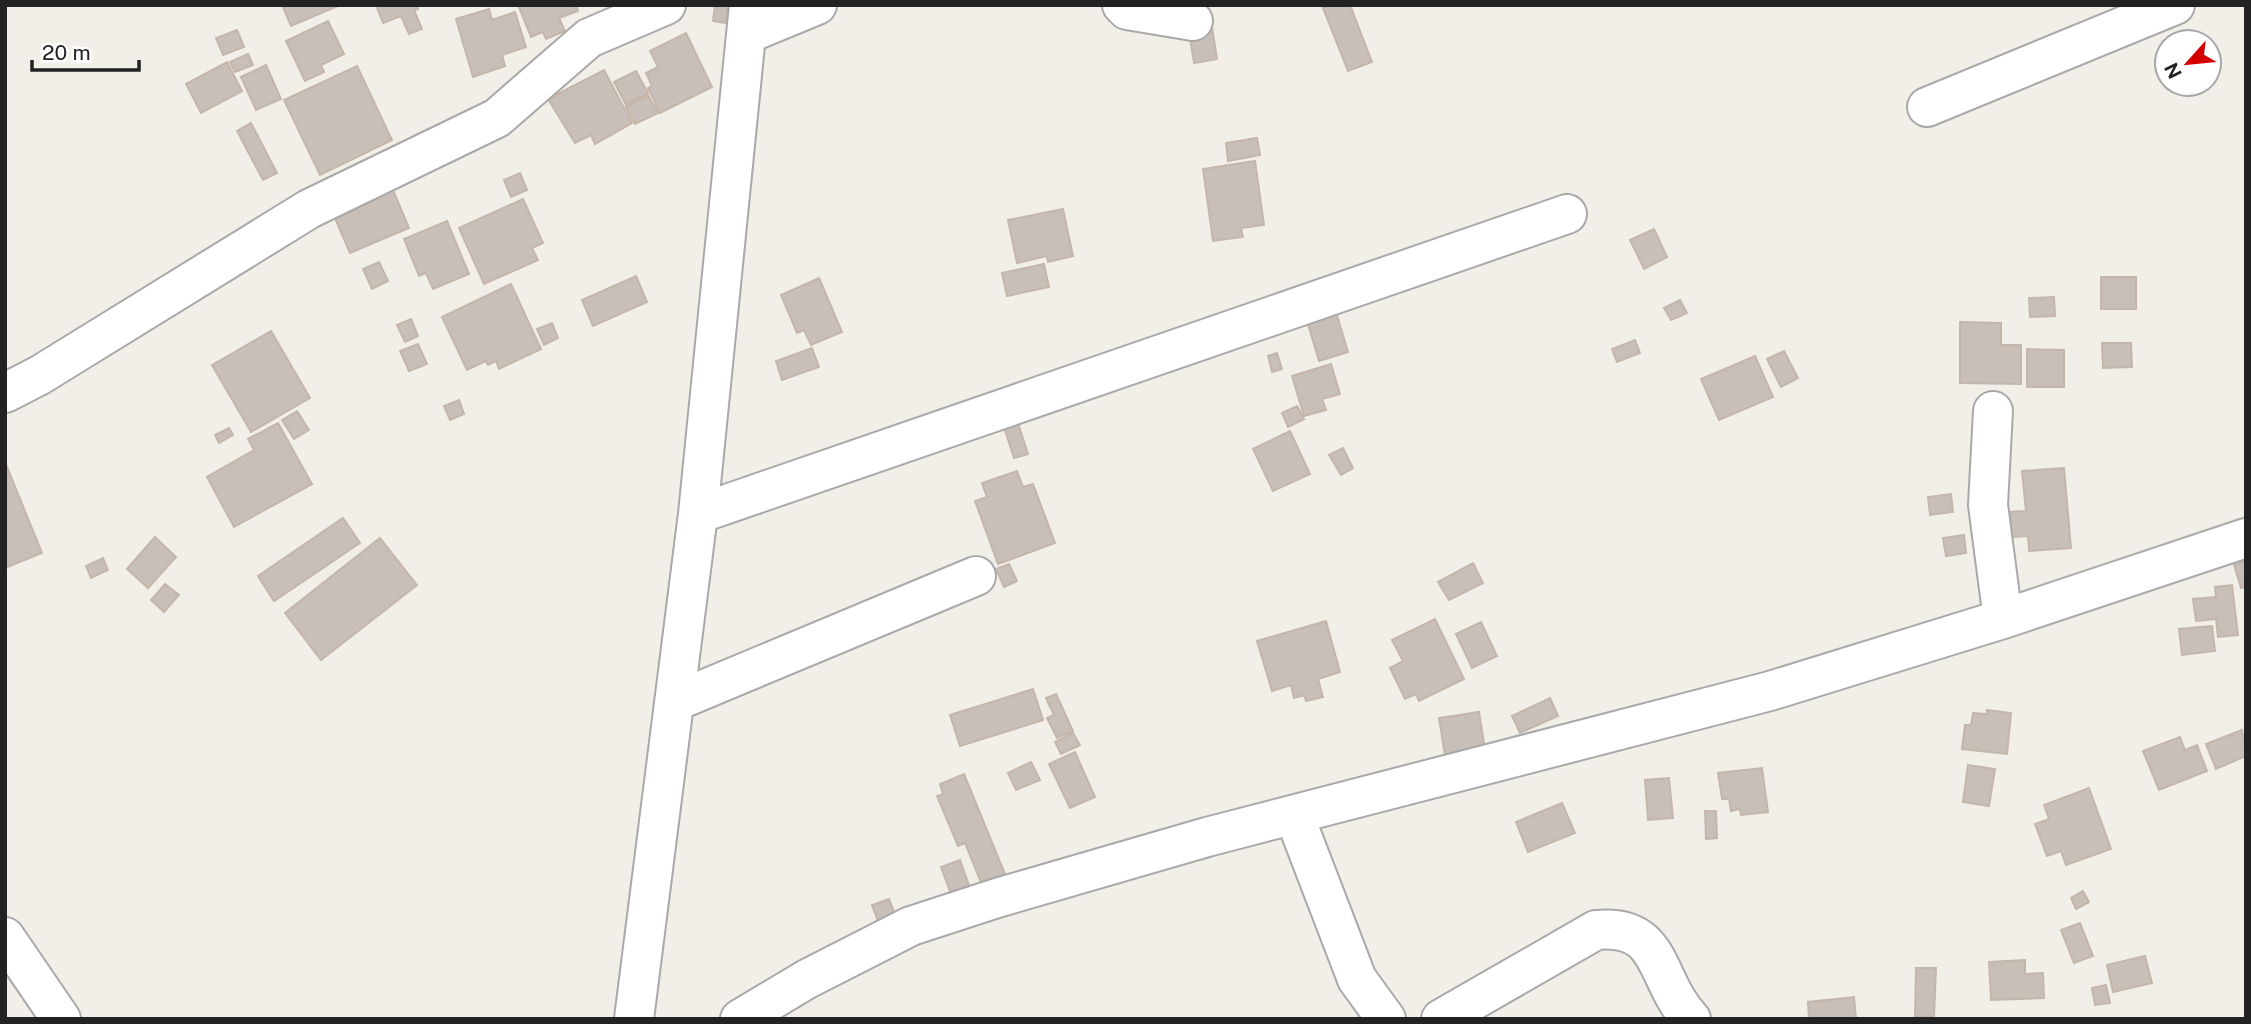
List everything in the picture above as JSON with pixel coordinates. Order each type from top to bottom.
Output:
[{"type":"street","points":[[5,393],[40,375],[309,209],[497,118],[589,37],[666,5]]},
{"type":"street","points":[[634,1019],[698,514],[748,20],[817,5]]},
{"type":"street","points":[[1122,5],[1127,10],[1193,21]]},
{"type":"street","points":[[1927,107],[2175,5]]},
{"type":"street","points":[[698,514],[1567,214]]},
{"type":"street","points":[[1993,411],[1989,505],[2003,619]]},
{"type":"street","points":[[740,1019],[807,979],[911,926],[1208,837],[1769,691],[2003,619],[2246,538]]},
{"type":"street","points":[[674,702],[976,576]]},
{"type":"street","points":[[1294,815],[1357,979],[1386,1019]]},
{"type":"street","points":[[1441,1019],[1596,930],[1619,928],[1642,939],[1681,1008],[1691,1019]]},
{"type":"street","points":[[5,937],[61,1019]]},
{"type":"building","points":[[282,5],[340,5],[291,26]]},
{"type":"building","points":[[376,5],[416,5],[418,9],[414,10],[422,29],[409,34],[401,16],[383,23]]},
{"type":"building","points":[[518,5],[576,5],[578,11],[559,18],[565,31],[546,39],[543,32],[531,37]]},
{"type":"building","points":[[715,5],[728,5],[726,23],[713,21]]},
{"type":"building","points":[[1330,5],[1350,5],[1372,62],[1348,71],[1323,8]]},
{"type":"building","points":[[489,9],[492,20],[515,12],[526,47],[502,55],[505,66],[473,77],[456,19]]},
{"type":"building","points":[[328,21],[344,54],[321,65],[324,72],[305,81],[286,41]]},
{"type":"building","points":[[1211,21],[1217,59],[1194,63],[1188,25]]},
{"type":"building","points":[[237,30],[244,47],[223,55],[216,38]]},
{"type":"building","points":[[686,33],[712,87],[660,113],[648,88],[652,86],[646,73],[658,67],[650,51]]},
{"type":"building","points":[[248,54],[253,65],[235,72],[230,62]]},
{"type":"building","points":[[227,62],[242,91],[201,113],[186,84]]},
{"type":"building","points":[[266,65],[281,99],[256,110],[241,77]]},
{"type":"building","points":[[357,66],[392,140],[320,175],[284,100]]},
{"type":"building","points":[[604,70],[632,123],[595,144],[591,135],[575,143],[548,99]]},
{"type":"building","points":[[636,71],[648,93],[626,105],[614,82]]},
{"type":"building","points":[[648,95],[658,113],[635,124],[626,107]]},
{"type":"building","points":[[251,123],[277,173],[263,180],[237,131]]},
{"type":"building","points":[[1257,138],[1260,155],[1228,161],[1226,143]]},
{"type":"building","points":[[1255,161],[1264,225],[1241,228],[1243,237],[1213,241],[1203,169]]},
{"type":"building","points":[[520,173],[527,190],[511,197],[504,180]]},
{"type":"building","points":[[390,183],[409,228],[350,253],[331,209]]},
{"type":"building","points":[[523,199],[543,243],[532,248],[538,260],[484,284],[459,228]]},
{"type":"building","points":[[1063,209],[1073,256],[1048,262],[1047,256],[1017,263],[1008,220]]},
{"type":"building","points":[[447,221],[469,274],[433,289],[426,273],[419,276],[404,239]]},
{"type":"building","points":[[1654,229],[1667,257],[1644,269],[1630,240]]},
{"type":"building","points":[[379,262],[388,281],[372,289],[363,269]]},
{"type":"building","points":[[1044,264],[1049,287],[1007,296],[1002,273]]},
{"type":"building","points":[[636,276],[647,302],[593,326],[582,300]]},
{"type":"building","points":[[2101,277],[2136,277],[2136,309],[2101,309]]},
{"type":"building","points":[[819,278],[842,332],[811,345],[804,330],[797,333],[781,295]]},
{"type":"building","points":[[511,284],[541,349],[499,369],[496,361],[488,365],[486,361],[467,370],[442,317]]},
{"type":"building","points":[[2054,297],[2055,316],[2030,317],[2029,298]]},
{"type":"building","points":[[1680,300],[1687,313],[1671,320],[1664,308]]},
{"type":"building","points":[[1336,312],[1348,352],[1319,361],[1307,321]]},
{"type":"building","points":[[411,319],[418,336],[405,342],[397,325]]},
{"type":"building","points":[[1960,322],[2001,323],[2001,345],[2021,345],[2021,384],[1960,383]]},
{"type":"building","points":[[552,323],[558,338],[544,345],[537,329]]},
{"type":"building","points":[[271,331],[310,398],[251,432],[212,365]]},
{"type":"building","points":[[1635,340],[1640,353],[1617,362],[1612,349]]},
{"type":"building","points":[[2102,343],[2131,343],[2132,367],[2103,368]]},
{"type":"building","points":[[418,344],[427,364],[409,371],[400,351]]},
{"type":"building","points":[[812,348],[819,367],[782,380],[776,361]]},
{"type":"building","points":[[2027,349],[2064,350],[2064,387],[2027,387]]},
{"type":"building","points":[[1784,351],[1798,378],[1781,387],[1767,359]]},
{"type":"building","points":[[1277,353],[1282,369],[1272,372],[1268,356]]},
{"type":"building","points":[[1755,356],[1773,397],[1719,420],[1701,379]]},
{"type":"building","points":[[1331,364],[1340,394],[1322,399],[1326,410],[1304,416],[1292,376]]},
{"type":"building","points":[[459,400],[464,414],[450,420],[444,406]]},
{"type":"building","points":[[1297,406],[1304,419],[1288,427],[1282,413]]},
{"type":"building","points":[[297,411],[309,430],[294,439],[282,420]]},
{"type":"building","points":[[1017,420],[1028,454],[1014,458],[1003,424]]},
{"type":"building","points":[[278,423],[312,484],[234,527],[207,477],[254,450],[248,439]]},
{"type":"building","points":[[229,428],[233,435],[219,443],[215,435]]},
{"type":"building","points":[[1290,431],[1310,474],[1273,491],[1253,449]]},
{"type":"building","points":[[1343,448],[1353,468],[1341,475],[1329,455]]},
{"type":"building","points":[[5,462],[42,553],[5,568]]},
{"type":"building","points":[[2064,468],[2071,548],[2029,551],[2028,536],[2012,537],[2010,512],[2026,511],[2022,471]]},
{"type":"building","points":[[1017,471],[1023,487],[1033,484],[1055,543],[998,564],[975,501],[987,497],[982,483]]},
{"type":"building","points":[[1951,494],[1953,512],[1930,515],[1928,497]]},
{"type":"building","points":[[343,518],[360,543],[274,601],[258,576]]},
{"type":"building","points":[[1964,535],[1966,553],[1946,556],[1943,538]]},
{"type":"building","points":[[155,537],[176,557],[148,588],[127,569]]},
{"type":"building","points":[[380,538],[417,585],[321,660],[285,613]]},
{"type":"building","points":[[103,558],[108,570],[91,578],[86,566]]},
{"type":"building","points":[[2246,561],[2246,587],[2241,588],[2234,565]]},
{"type":"building","points":[[1473,563],[1483,583],[1449,600],[1438,582]]},
{"type":"building","points":[[1009,564],[1017,581],[1004,587],[996,569]]},
{"type":"building","points":[[165,584],[179,595],[164,612],[151,600]]},
{"type":"building","points":[[2232,585],[2238,635],[2218,637],[2216,619],[2196,621],[2193,599],[2216,597],[2215,587]]},
{"type":"building","points":[[1435,619],[1464,679],[1419,701],[1416,694],[1405,699],[1390,668],[1403,661],[1392,640]]},
{"type":"building","points":[[1326,621],[1340,672],[1318,679],[1323,697],[1306,701],[1304,695],[1294,698],[1291,685],[1272,691],[1257,641]]},
{"type":"building","points":[[1481,622],[1497,656],[1472,668],[1456,634]]},
{"type":"building","points":[[2212,626],[2215,651],[2182,655],[2179,629]]},
{"type":"building","points":[[1033,689],[1043,720],[960,746],[950,715]]},
{"type":"building","points":[[1056,694],[1073,731],[1057,738],[1047,718],[1054,715],[1046,698]]},
{"type":"building","points":[[1550,698],[1558,716],[1520,733],[1512,716]]},
{"type":"building","points":[[1987,710],[2011,713],[2007,754],[1962,749],[1965,725],[1971,725],[1973,713],[1987,714]]},
{"type":"building","points":[[1479,712],[1486,756],[1446,762],[1439,718]]},
{"type":"building","points":[[2242,730],[2246,756],[2216,769],[2206,744]]},
{"type":"building","points":[[1073,733],[1080,745],[1061,754],[1055,742]]},
{"type":"building","points":[[2180,737],[2185,750],[2197,745],[2207,771],[2159,790],[2143,751]]},
{"type":"building","points":[[1075,752],[1095,797],[1070,808],[1049,764]]},
{"type":"building","points":[[1031,762],[1040,780],[1016,790],[1008,773]]},
{"type":"building","points":[[1968,765],[1995,769],[1989,806],[1963,802]]},
{"type":"building","points":[[1762,768],[1768,812],[1741,815],[1740,809],[1731,811],[1729,799],[1722,799],[1718,773]]},
{"type":"building","points":[[964,774],[1007,879],[984,890],[965,843],[958,846],[937,796],[943,794],[940,784]]},
{"type":"building","points":[[1669,778],[1673,818],[1648,820],[1645,780]]},
{"type":"building","points":[[2089,788],[2111,849],[2066,865],[2061,851],[2047,856],[2035,824],[2049,819],[2044,805]]},
{"type":"building","points":[[1562,803],[1575,833],[1528,852],[1516,822]]},
{"type":"building","points":[[1705,811],[1716,811],[1717,838],[1706,839]]},
{"type":"building","points":[[960,860],[970,888],[951,894],[941,867]]},
{"type":"building","points":[[2083,891],[2089,902],[2076,909],[2071,898]]},
{"type":"building","points":[[889,899],[895,915],[878,921],[872,905]]},
{"type":"building","points":[[2080,923],[2093,956],[2074,963],[2061,930]]},
{"type":"building","points":[[2145,956],[2152,983],[2113,992],[2107,965]]},
{"type":"building","points":[[2025,960],[2025,974],[2043,973],[2044,998],[1991,1000],[1989,962]]},
{"type":"building","points":[[1916,968],[1936,968],[1934,1017],[1915,1016]]},
{"type":"building","points":[[2106,985],[2110,1003],[2095,1005],[2092,988]]},
{"type":"building","points":[[1854,997],[1856,1019],[1809,1019],[1808,1002]]}]
